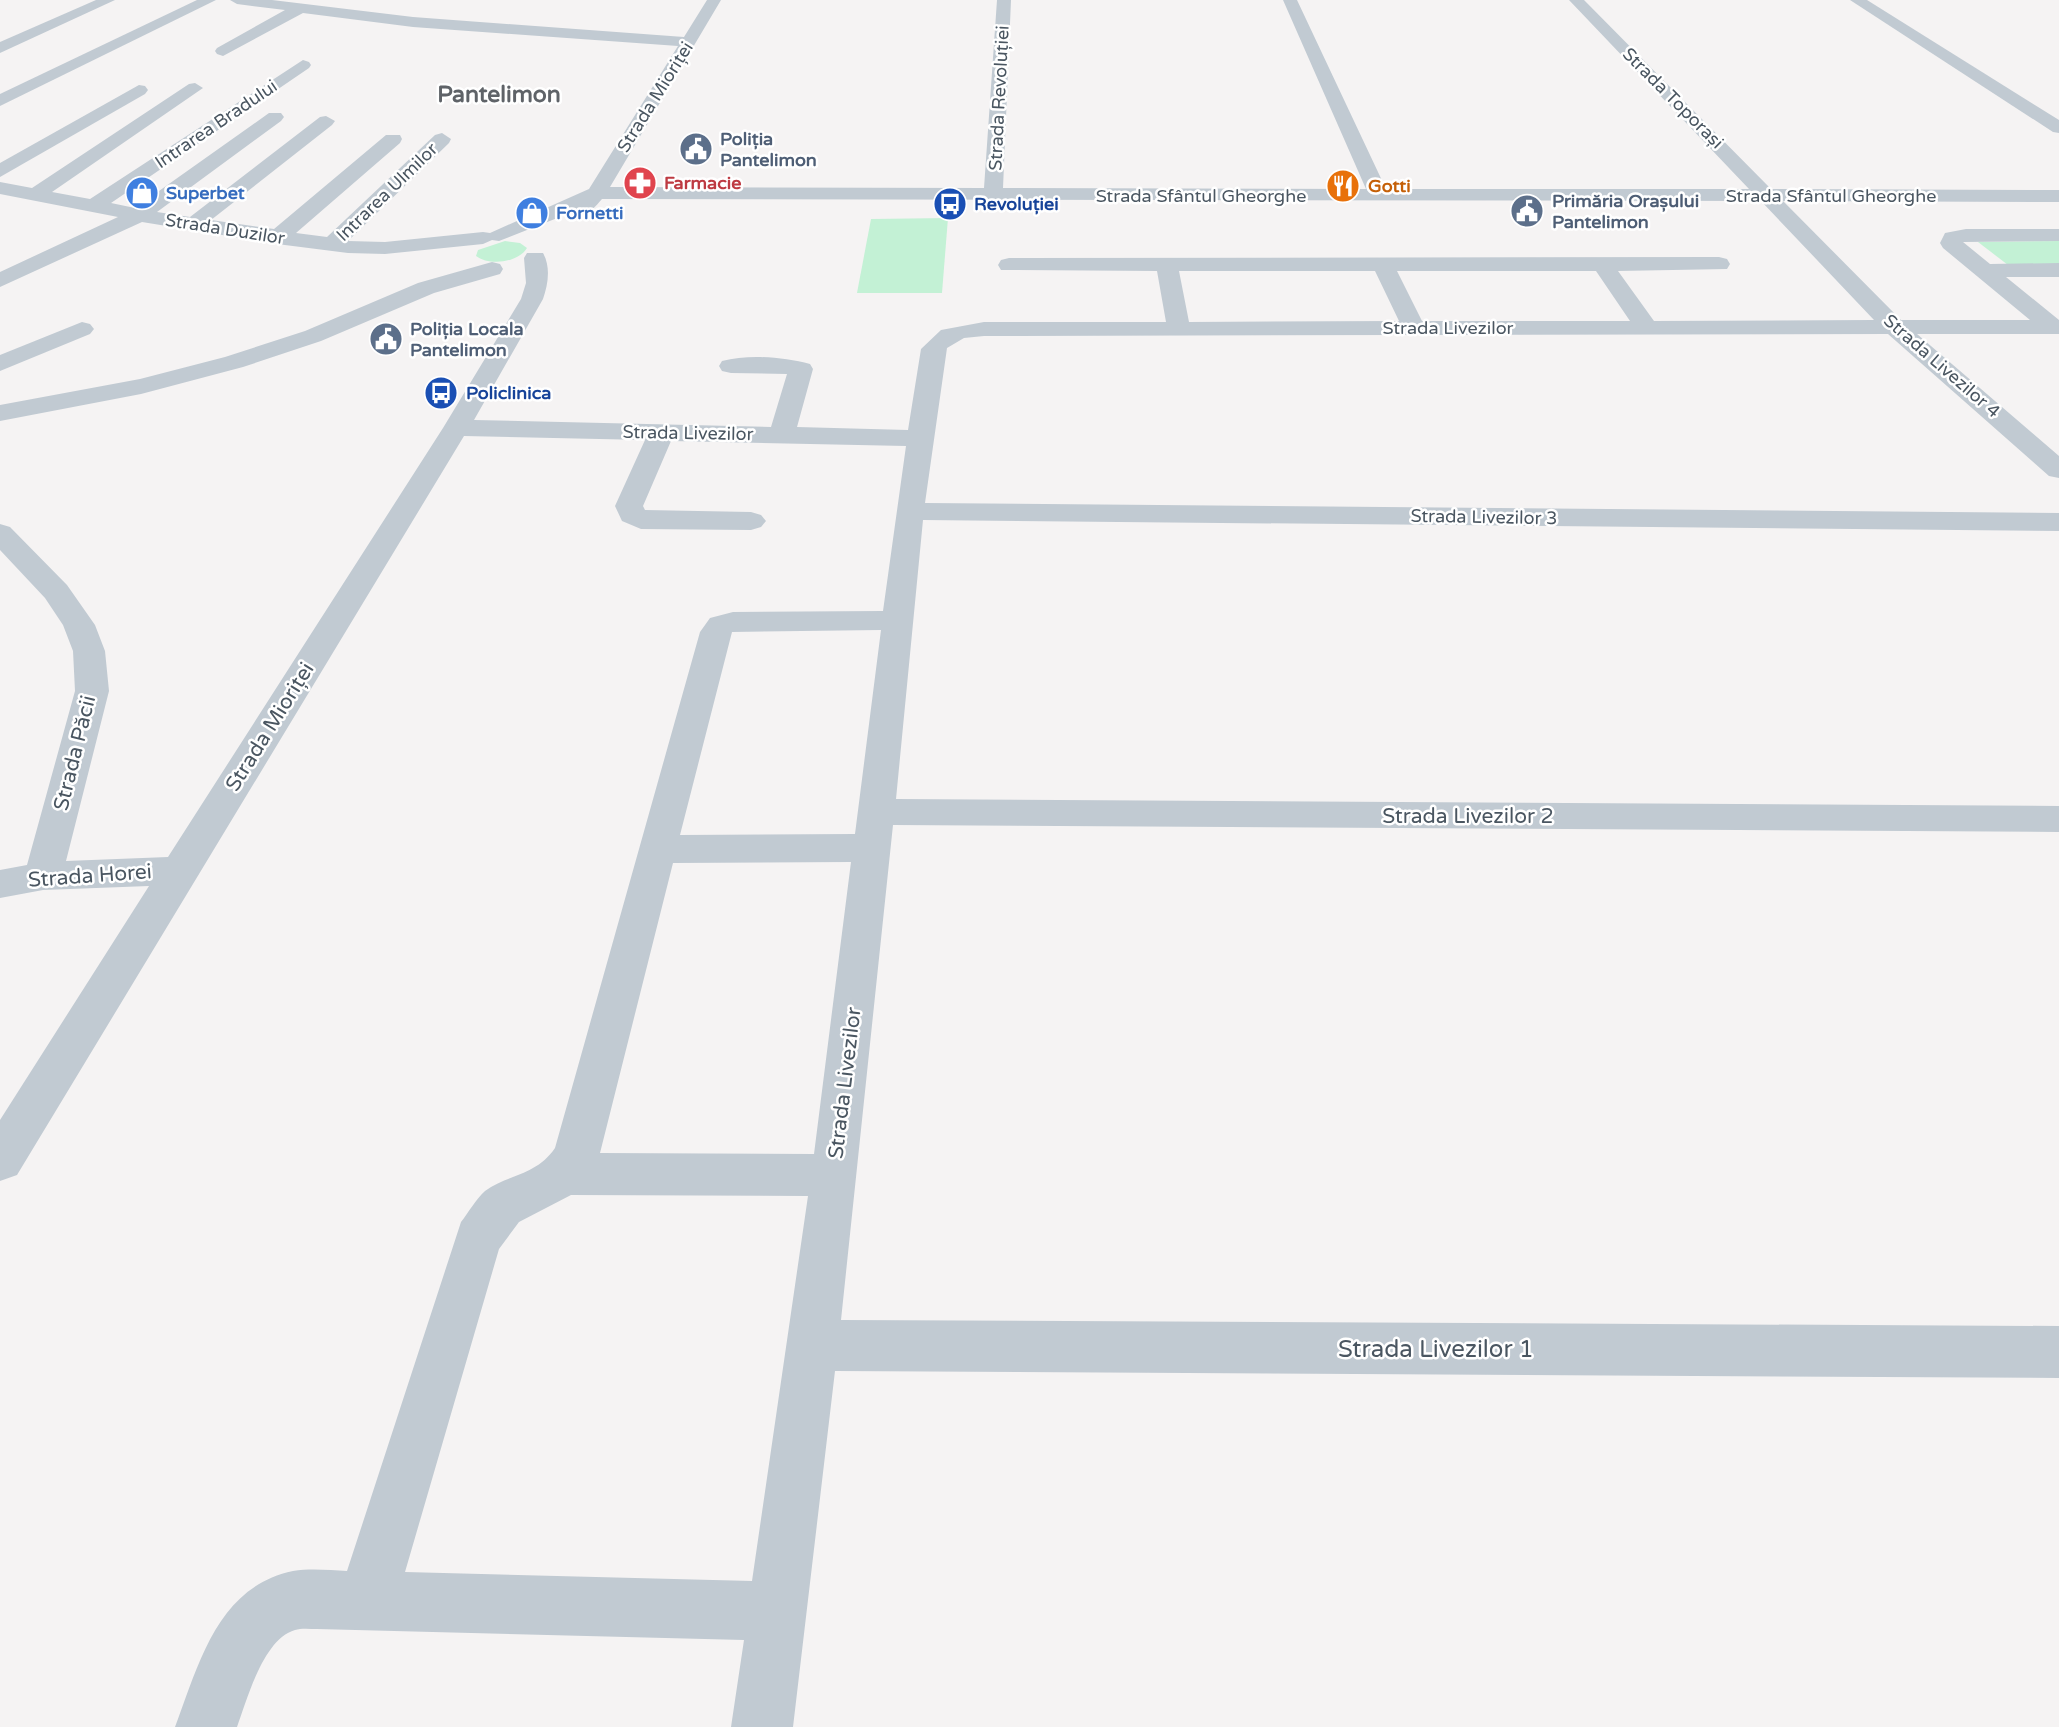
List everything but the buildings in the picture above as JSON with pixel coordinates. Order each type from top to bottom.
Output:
[{"type":"street","points":[[0,48],[108,0]]},
{"type":"street","points":[[0,101],[209,0]]},
{"type":"street","points":[[237,0],[436,24],[689,42]]},
{"type":"street","name":"Strada Mioriței","points":[[553,237],[596,194],[714,0]]},
{"type":"street","name":"Strada Revoluției","points":[[993,195],[1004,0]]},
{"type":"street","points":[[1290,0],[1379,196]]},
{"type":"street","name":"Strada Toporași","points":[[1576,0],[1770,196]]},
{"type":"street","points":[[1857,0],[2059,128]]},
{"type":"street","points":[[223,51],[301,8]]},
{"type":"street","name":"Intrarea Bradului","points":[[70,225],[303,65]]},
{"type":"street","points":[[35,195],[195,88]]},
{"type":"street","points":[[0,171],[139,90]]},
{"type":"street","points":[[0,280],[139,215],[275,117]]},
{"type":"street","points":[[193,224],[326,121]]},
{"type":"street","points":[[277,238],[393,139]]},
{"type":"street","name":"Intrarea Ulmilor","points":[[331,245],[442,139]]},
{"type":"street","name":"Strada Duzilor","points":[[0,188],[139,215],[331,245],[366,248],[491,237]]},
{"type":"street","points":[[426,288],[458,258],[466,245],[555,214],[596,194]]},
{"type":"street","name":"Strada Sfântul Gheorghe","points":[[596,194],[1770,196],[2058,205]]},
{"type":"street","name":"Strada Livezilor 4","points":[[1770,196],[1895,327],[2059,470]]},
{"type":"street","points":[[3,405],[194,373],[292,343],[426,288],[498,268],[522,278],[535,274],[544,249],[540,241],[524,235],[491,237]]},
{"type":"street","points":[[2056,327],[1951,243],[1952,237],[1966,235],[2059,235]]},
{"type":"street","name":"Strada Duzilor","points":[[410,245],[458,258],[471,267],[498,268]]},
{"type":"street","points":[[366,248],[389,274],[386,292],[370,312]]},
{"type":"street","points":[[1602,264],[1647,328]]},
{"type":"street","points":[[1009,265],[1719,264]]},
{"type":"street","points":[[1167,265],[1180,328]]},
{"type":"street","points":[[1383,265],[1414,328]]},
{"type":"street","points":[[1984,271],[2059,270]]},
{"type":"street","name":"Strada Mioriței","points":[[0,1160],[456,428],[535,274]]},
{"type":"street","name":"Strada Livezilor","points":[[762,1727],[835,1175],[909,511],[933,349],[949,335],[984,329],[2056,327]]},
{"type":"street","points":[[0,364],[82,329]]},
{"type":"street","points":[[731,366],[784,366],[801,369],[782,435]]},
{"type":"street","name":"Strada Livezilor","points":[[456,428],[919,438]]},
{"type":"street","points":[[661,433],[629,506],[632,515],[641,520],[751,521]]},
{"type":"street","name":"Strada Livezilor 3","points":[[909,511],[2059,522]]},
{"type":"street","name":"Strada Păcii","points":[[0,533],[55,592],[79,625],[89,651],[92,691],[43,876]]},
{"type":"street","points":[[367,1601],[478,1238],[502,1207],[537,1191],[564,1174],[576,1155],[716,632],[721,625],[733,622],[897,620]]},
{"type":"street","name":"Strada Livezilor 2","points":[[657,849],[875,830],[2059,819]]},
{"type":"street","name":"Strada Horei","points":[[0,884],[43,876],[181,871]]},
{"type":"street","points":[[564,1174],[835,1175]]},
{"type":"street","name":"Strada Livezilor 1","points":[[812,1345],[2059,1352]]},
{"type":"street","points":[[206,1727],[244,1634],[265,1614],[291,1601],[776,1611]]},
{"type":"green space","points":[[948,218],[942,293],[857,293],[871,219]]},
{"type":"green space","points":[[505,241],[520,243],[527,248],[510,260],[495,262],[476,256],[478,250]]},
{"type":"green space","points":[[2059,241],[2059,265],[2008,265],[1978,242]]},
{"type":"place","name":"Poliția Pantelimon","points":[[696,149]]},
{"type":"place","name":"Farmacie","points":[[640,183]]},
{"type":"place","name":"Gotti","points":[[1343,186]]},
{"type":"place","name":"Superbet","points":[[142,193]]},
{"type":"place","name":"Revoluției","points":[[950,204]]},
{"type":"place","name":"Primăria Orașului Pantelimon","points":[[1527,211]]},
{"type":"place","name":"Fornetti","points":[[532,213]]},
{"type":"place","name":"Poliția Locala Pantelimon","points":[[386,339]]},
{"type":"place","name":"Policlinica","points":[[441,393]]},
{"type":"district","name":"Pantelimon","points":[[499,95]]}]
